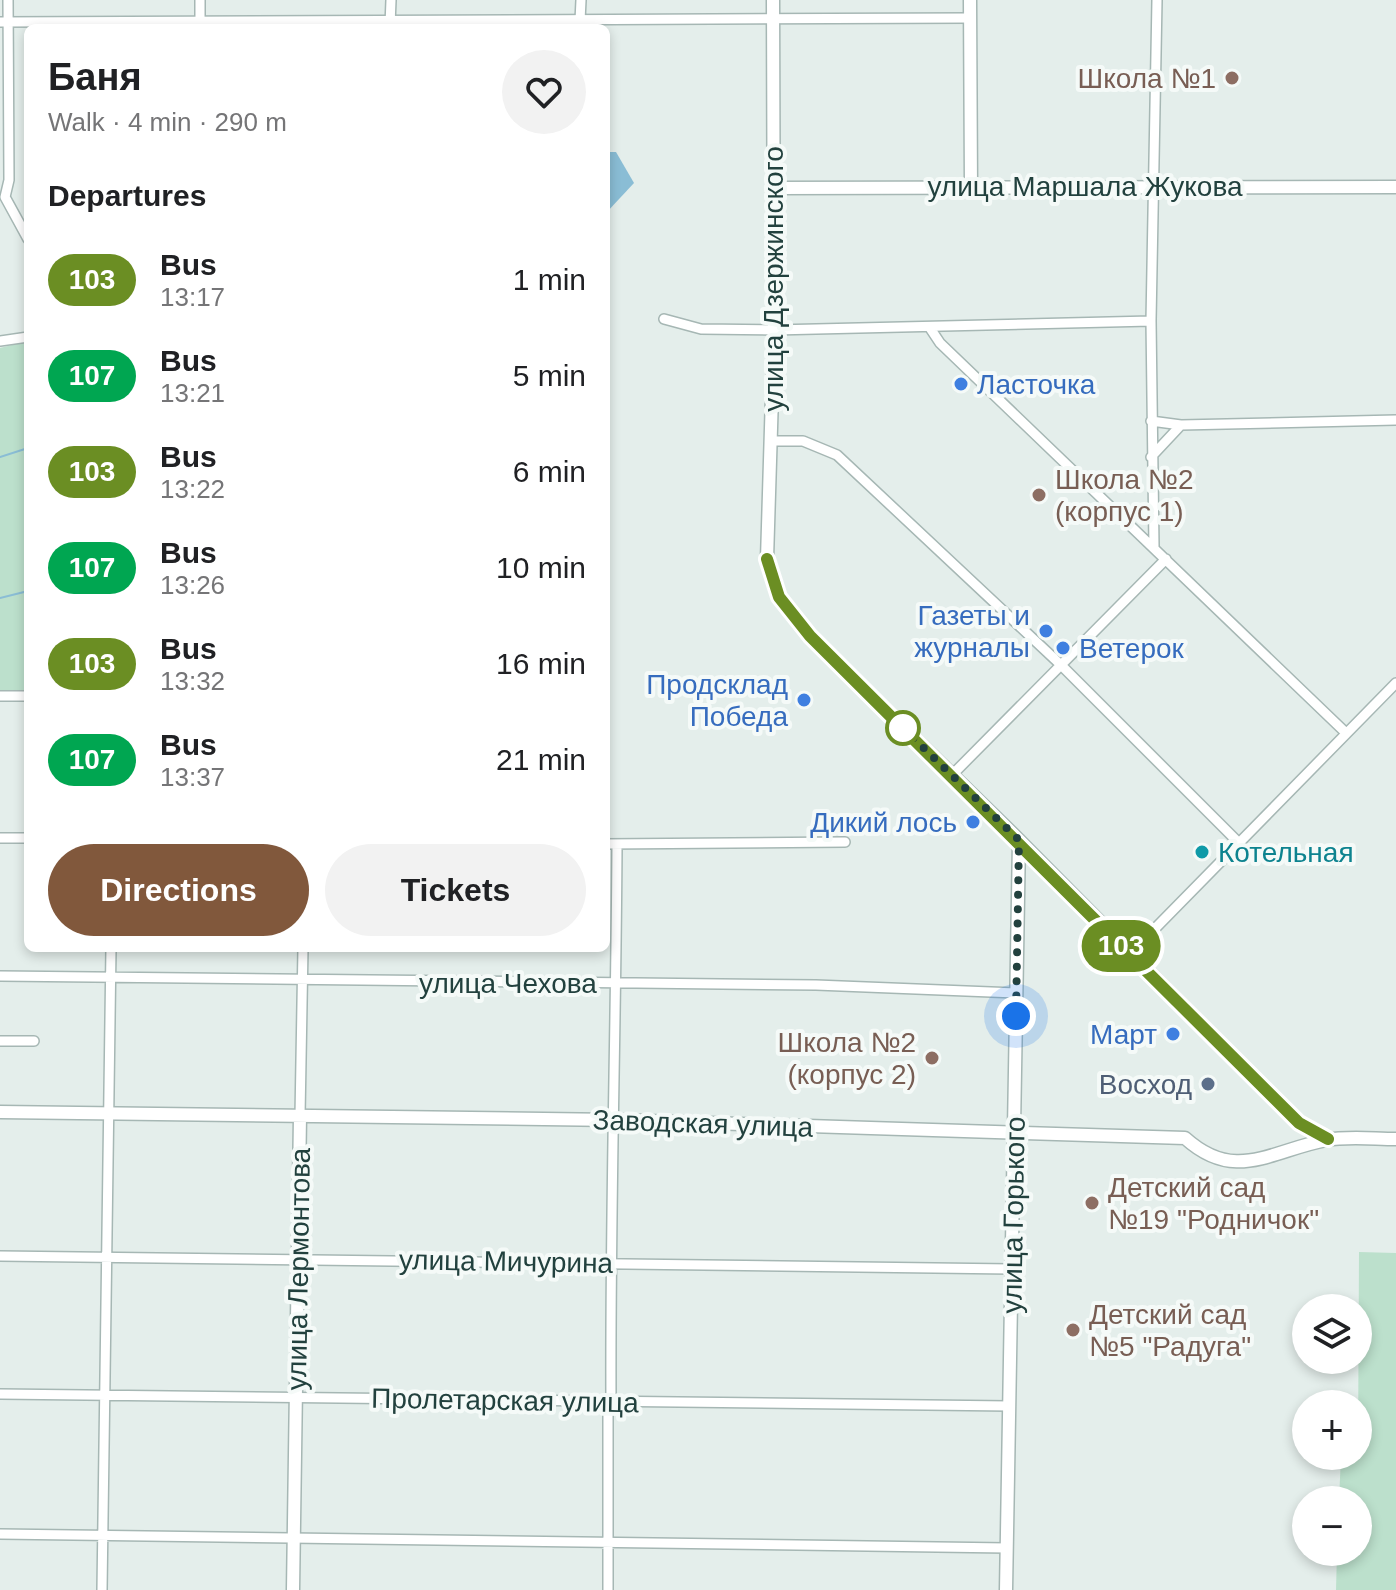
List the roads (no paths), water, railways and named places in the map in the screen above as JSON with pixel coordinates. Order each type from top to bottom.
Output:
[{"type":"street","points":[[8,0],[4,22],[9,180],[3,197],[24,232]]},
{"type":"street","points":[[4,22],[200,24],[200,0]]},
{"type":"street","points":[[390,24],[391,0]]},
{"type":"street","points":[[580,21],[581,0]]},
{"type":"street","name":"улица Дзержинского","points":[[773,0],[774,330],[767,559],[779,597],[810,636],[1019,840],[1299,1123],[1328,1139]]},
{"type":"street","points":[[970,0],[971,187]]},
{"type":"street","points":[[1154,547],[1151,321],[1156,185],[1157,0]]},
{"type":"street","points":[[438,24],[970,18]]},
{"type":"street","name":"улица Маршала Жукова","points":[[774,188],[1396,187]]},
{"type":"street","points":[[664,319],[701,329],[774,330],[1151,321]]},
{"type":"street","points":[[930,328],[940,343],[1345,732]]},
{"type":"street","points":[[0,341],[24,338]]},
{"type":"street","points":[[1151,421],[1181,425],[1396,420]]},
{"type":"street","points":[[1151,457],[1181,425]]},
{"type":"street","points":[[771,441],[803,441],[837,455],[1061,665],[1239,843]]},
{"type":"street","points":[[952,775],[1166,559]]},
{"type":"street","points":[[1130,954],[1396,683]]},
{"type":"street","points":[[0,696],[24,696]]},
{"type":"street","points":[[0,838],[24,838]]},
{"type":"street","name":"улица Горького","points":[[1006,1590],[1019,840]]},
{"type":"street","points":[[608,1590],[610,1263],[616,1120],[617,984],[612,844],[845,842]]},
{"type":"street","points":[[102,1590],[111,952]]},
{"type":"street","name":"улица Лермонтова","points":[[293,1590],[303,952]]},
{"type":"street","name":"улица Чехова","points":[[0,976],[816,985],[1016,993]]},
{"type":"street","points":[[0,1041],[34,1041]]},
{"type":"street","name":"Заводская улица","points":[[0,1112],[616,1120],[1185,1138],[1204,1155],[1218,1162],[1242,1161],[1328,1139],[1396,1139]]},
{"type":"street","name":"улица Мичурина","points":[[0,1256],[1011,1269]]},
{"type":"street","name":"Пролетарская улица","points":[[0,1394],[1009,1406]]},
{"type":"street","points":[[0,1534],[102,1533],[1007,1548]]},
{"type":"water","points":[[610,152],[616,152],[634,183],[610,209]]},
{"type":"waterway","points":[[0,457],[24,449]]},
{"type":"waterway","points":[[0,598],[24,592]]},
{"type":"place","name":"Школа №1","points":[[1232,78]]},
{"type":"place","name":"Ласточка","points":[[961,384]]},
{"type":"place","name":"Школа №2 (корпус 1)","points":[[1039,495]]},
{"type":"place","name":"Газеты и журналы","points":[[1046,631]]},
{"type":"place","name":"Ветерок","points":[[1063,648]]},
{"type":"place","name":"Продсклад Победа","points":[[804,700]]},
{"type":"place","name":"Дикий лось","points":[[973,822]]},
{"type":"place","name":"Котельная","points":[[1202,852]]},
{"type":"place","name":"Март","points":[[1173,1034]]},
{"type":"place","name":"Школа №2 (корпус 2)","points":[[932,1058]]},
{"type":"place","name":"Восход","points":[[1208,1084]]},
{"type":"place","name":"Детский сад №19 \"Родничок\"","points":[[1092,1203]]},
{"type":"place","name":"Детский сад №5 \"Радуга\"","points":[[1073,1330]]}]
